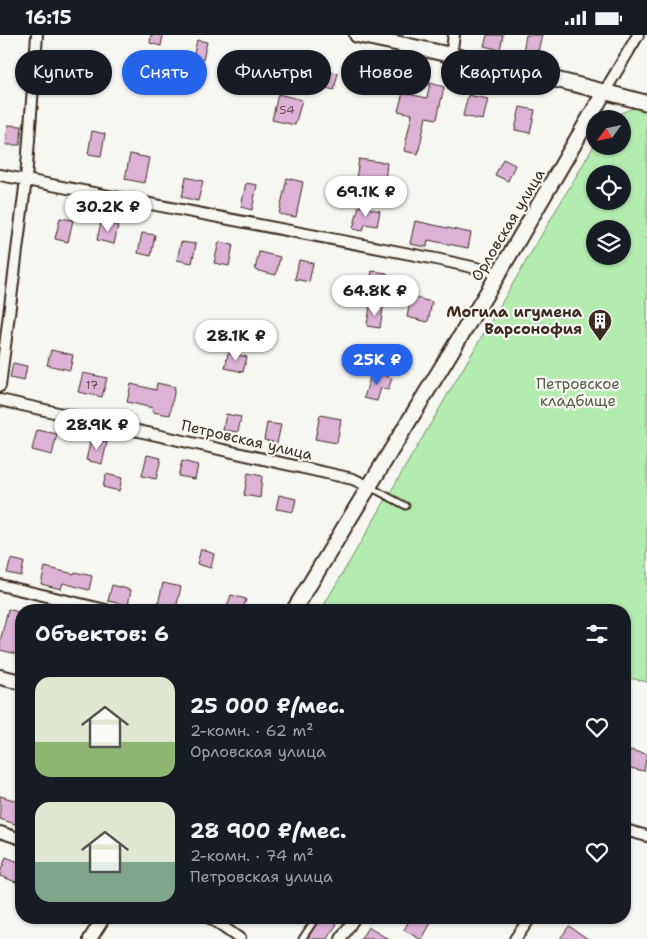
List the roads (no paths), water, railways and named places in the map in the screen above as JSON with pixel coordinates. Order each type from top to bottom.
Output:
[{"type":"main road","points":[[357,35],[441,53]]},
{"type":"main road","points":[[560,80],[647,103]]},
{"type":"main road","name":"Орловская улица","points":[[298,604],[499,273],[605,91]]},
{"type":"main road","points":[[0,677],[15,681]]},
{"type":"street","points":[[0,386],[26,179],[37,35]]},
{"type":"street","points":[[452,50],[454,35]]},
{"type":"street","name":"Орловская улица","points":[[605,91],[638,35]]},
{"type":"street","points":[[0,175],[436,259],[499,273]]},
{"type":"street","name":"Петровская улица","points":[[0,400],[353,479],[370,487]]},
{"type":"street","points":[[0,585],[81,604]]},
{"type":"street","points":[[631,831],[647,835]]},
{"type":"street","points":[[0,832],[15,837]]},
{"type":"street","points":[[90,939],[100,924]]},
{"type":"street","points":[[218,924],[240,939]]},
{"type":"street","points":[[341,939],[351,924]]},
{"type":"street","points":[[518,938],[527,924]]},
{"type":"lane","points":[[370,487],[406,506]]},
{"type":"lane","points":[[302,939],[312,924]]},
{"type":"place","name":"Могила игумена Варсонофия","points":[[600,342]]},
{"type":"park label","name":"Петровское кладбище","points":[[578,392]]}]
